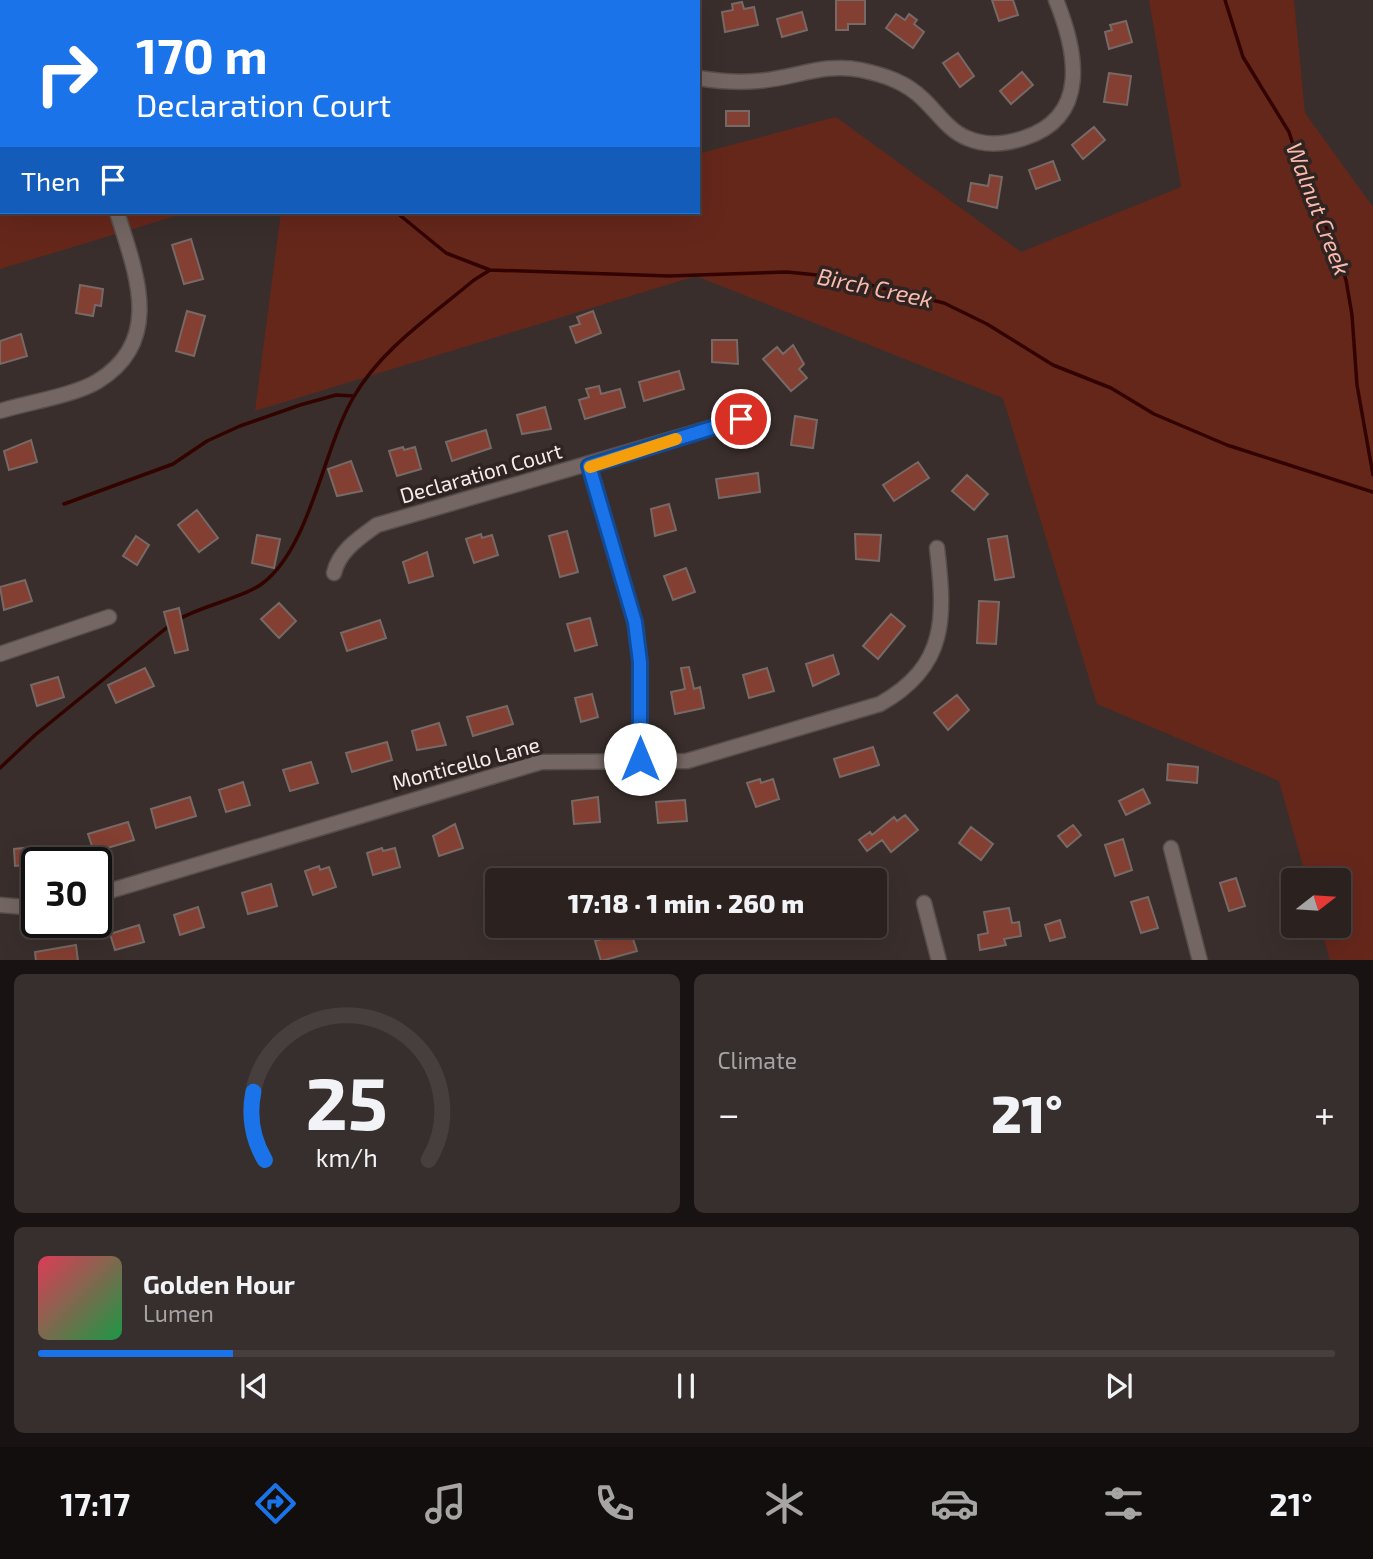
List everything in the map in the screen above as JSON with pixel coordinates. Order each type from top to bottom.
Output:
[{"type":"street","points":[[700,78],[758,81],[832,66],[859,70],[893,78],[921,97],[965,138],[987,143],[1010,143],[1040,133],[1060,119],[1072,93],[1073,64],[1067,27],[1056,0]]},
{"type":"street","points":[[0,411],[97,383],[133,346],[141,319],[138,280],[118,214]]},
{"type":"street","name":"Declaration Court","points":[[334,573],[337,561],[348,548],[377,525],[589,466],[741,419]]},
{"type":"street","points":[[589,466],[635,622],[640,662],[640,759]]},
{"type":"street","name":"Monticello Lane","points":[[112,890],[541,762],[640,759],[687,761],[880,704],[902,691],[921,671],[934,648],[944,594],[937,548]]},
{"type":"street","points":[[0,654],[109,617]]},
{"type":"street","points":[[1171,848],[1200,960]]},
{"type":"street","points":[[924,903],[939,960]]},
{"type":"street","points":[[0,905],[21,909]]},
{"type":"shaded area","points":[[1149,0],[1294,0],[1305,113],[1373,207],[1373,960],[1330,960],[1324,938],[1351,938],[1351,868],[1304,868],[1279,781],[1097,704],[1003,398],[696,276],[255,411],[281,214],[700,214],[700,153],[836,117],[1021,252],[1181,187]]},
{"type":"shaded area","points":[[0,214],[182,214],[0,269]]},
{"type":"building","points":[[836,0],[865,0],[865,24],[848,24],[848,30],[836,30]]},
{"type":"building","points":[[992,0],[1013,0],[1018,15],[999,21]]},
{"type":"building","points":[[742,2],[744,9],[754,7],[758,25],[725,32],[722,12],[733,10],[732,4]]},
{"type":"building","points":[[802,12],[807,30],[782,37],[777,19]]},
{"type":"building","points":[[896,14],[905,20],[909,14],[917,20],[914,24],[924,32],[913,48],[886,28]]},
{"type":"building","points":[[1126,21],[1132,42],[1109,49],[1105,32],[1112,30],[1110,25]]},
{"type":"building","points":[[958,53],[974,76],[960,87],[943,63]]},
{"type":"building","points":[[1022,72],[1033,85],[1011,104],[1000,91]]},
{"type":"building","points":[[1109,73],[1131,76],[1127,105],[1104,102]]},
{"type":"building","points":[[726,111],[749,111],[749,126],[726,126]]},
{"type":"building","points":[[1094,127],[1105,140],[1083,159],[1072,145]]},
{"type":"building","points":[[1053,161],[1060,180],[1036,189],[1029,170]]},
{"type":"building","points":[[990,175],[1002,177],[997,208],[968,201],[971,183],[988,186]]},
{"type":"building","points":[[191,239],[203,279],[184,284],[172,245]]},
{"type":"building","points":[[80,285],[103,289],[101,306],[95,305],[93,316],[76,313]]},
{"type":"building","points":[[187,311],[205,316],[194,356],[176,351]]},
{"type":"building","points":[[593,311],[601,333],[576,343],[570,327],[580,324],[577,317]]},
{"type":"building","points":[[21,334],[27,356],[0,364],[0,341]]},
{"type":"building","points":[[712,340],[737,340],[738,364],[712,362]]},
{"type":"building","points":[[793,345],[804,364],[799,369],[807,378],[791,391],[763,359],[777,347],[783,354]]},
{"type":"building","points":[[679,371],[684,389],[644,401],[639,382]]},
{"type":"building","points":[[599,386],[601,394],[620,389],[625,407],[585,419],[579,400],[589,397],[586,389]]},
{"type":"building","points":[[545,407],[551,429],[522,434],[517,415]]},
{"type":"building","points":[[795,416],[817,420],[813,448],[791,445]]},
{"type":"building","points":[[486,430],[491,448],[452,461],[446,442]]},
{"type":"building","points":[[31,440],[37,462],[9,470],[4,451]]},
{"type":"building","points":[[403,447],[404,450],[415,447],[421,469],[397,476],[389,451]]},
{"type":"building","points":[[351,461],[362,491],[337,496],[328,469]]},
{"type":"building","points":[[918,462],[929,478],[894,501],[883,485]]},
{"type":"building","points":[[758,473],[760,492],[719,498],[716,479]]},
{"type":"building","points":[[967,475],[988,494],[974,510],[952,491]]},
{"type":"building","points":[[669,504],[676,530],[655,536],[651,509]]},
{"type":"building","points":[[197,510],[218,538],[199,552],[178,525]]},
{"type":"building","points":[[567,531],[578,572],[560,577],[549,536]]},
{"type":"building","points":[[481,534],[482,538],[492,535],[498,555],[474,563],[466,539]]},
{"type":"building","points":[[855,534],[881,535],[879,561],[856,559]]},
{"type":"building","points":[[257,535],[280,539],[274,568],[252,563]]},
{"type":"building","points":[[136,536],[149,545],[137,565],[123,556]]},
{"type":"building","points":[[1007,536],[1014,577],[995,580],[988,539]]},
{"type":"building","points":[[427,552],[433,576],[409,583],[403,562]]},
{"type":"building","points":[[686,568],[695,592],[673,600],[664,576]]},
{"type":"building","points":[[25,580],[32,601],[4,610],[0,587]]},
{"type":"building","points":[[979,601],[999,602],[996,644],[977,643]]},
{"type":"building","points":[[279,603],[296,621],[279,638],[261,619]]},
{"type":"building","points":[[179,608],[188,650],[175,653],[164,612]]},
{"type":"building","points":[[891,614],[905,626],[878,659],[863,646]]},
{"type":"building","points":[[590,618],[597,645],[575,651],[567,624]]},
{"type":"building","points":[[380,620],[386,638],[347,651],[341,633]]},
{"type":"building","points":[[833,655],[839,674],[813,686],[806,664]]},
{"type":"building","points":[[689,667],[694,689],[700,687],[704,708],[675,714],[671,692],[685,689],[681,668]]},
{"type":"building","points":[[145,668],[154,686],[116,703],[108,685]]},
{"type":"building","points":[[767,668],[774,691],[749,698],[743,675]]},
{"type":"building","points":[[58,677],[64,697],[37,706],[31,685]]},
{"type":"building","points":[[592,694],[598,717],[581,722],[575,698]]},
{"type":"building","points":[[957,695],[969,710],[948,730],[934,713]]},
{"type":"building","points":[[507,706],[513,724],[473,736],[467,717]]},
{"type":"building","points":[[439,723],[446,745],[417,750],[412,731]]},
{"type":"building","points":[[387,742],[392,760],[352,772],[346,753]]},
{"type":"building","points":[[873,747],[879,765],[840,777],[834,759]]},
{"type":"building","points":[[311,762],[318,783],[290,791],[283,770]]},
{"type":"building","points":[[1168,764],[1198,767],[1197,783],[1167,780]]},
{"type":"building","points":[[760,779],[761,783],[773,779],[779,799],[756,807],[747,783]]},
{"type":"building","points":[[243,782],[250,805],[226,812],[219,790]]},
{"type":"building","points":[[1143,789],[1150,803],[1126,815],[1119,801]]},
{"type":"building","points":[[190,797],[196,816],[156,828],[151,809]]},
{"type":"building","points":[[598,797],[600,822],[574,824],[572,801]]},
{"type":"building","points":[[685,800],[687,821],[658,823],[656,802]]},
{"type":"building","points":[[905,815],[918,830],[891,852],[882,840],[867,851],[859,840],[870,832],[872,835],[894,817],[897,821]]},
{"type":"building","points":[[128,822],[134,840],[111,847],[92,847],[88,834]]},
{"type":"building","points":[[455,824],[463,848],[439,856],[433,836]]},
{"type":"building","points":[[1073,825],[1081,835],[1067,847],[1058,836]]},
{"type":"building","points":[[971,827],[993,844],[981,860],[959,843]]},
{"type":"building","points":[[1123,839],[1132,870],[1115,876],[1105,845]]},
{"type":"building","points":[[21,848],[21,865],[15,866],[14,849]]},
{"type":"building","points":[[382,848],[383,851],[395,848],[400,867],[373,875],[367,853]]},
{"type":"building","points":[[319,866],[320,870],[329,867],[336,887],[313,895],[305,871]]},
{"type":"building","points":[[1236,878],[1245,906],[1229,911],[1220,883]]},
{"type":"building","points":[[271,884],[277,906],[248,914],[242,893]]},
{"type":"building","points":[[1148,897],[1158,928],[1141,933],[1131,902]]},
{"type":"building","points":[[198,907],[204,927],[180,935],[174,915]]},
{"type":"building","points":[[1009,908],[1012,923],[1019,922],[1021,936],[1004,939],[1006,945],[980,950],[978,935],[988,933],[984,912]]},
{"type":"building","points":[[1060,920],[1065,937],[1050,941],[1045,925]]},
{"type":"building","points":[[139,925],[144,942],[115,950],[112,933]]},
{"type":"building","points":[[605,938],[633,938],[637,951],[601,960],[595,941]]},
{"type":"building","points":[[76,945],[78,960],[36,960],[35,952]]},
{"type":"waterway","name":"Walnut Creek","points":[[1225,0],[1243,57],[1289,132],[1305,182],[1335,246],[1346,280],[1352,315],[1357,385],[1373,475]]},
{"type":"waterway","name":"Birch Creek","points":[[398,214],[446,253],[490,270],[669,276],[787,272],[837,277],[944,303],[987,324],[1053,365],[1111,388],[1154,414],[1227,445],[1373,492]]},
{"type":"waterway","points":[[179,619],[255,588],[279,567],[304,522],[342,419],[364,380],[408,334],[490,270]]},
{"type":"waterway","points":[[64,504],[173,464],[207,441],[240,426],[336,395],[354,396]]},
{"type":"waterway","points":[[0,768],[35,735],[170,625]]},
{"type":"slow traffic","points":[[590,467],[676,439]]},
{"type":"route","points":[[640,759],[640,662],[635,622],[589,466],[741,419]]}]
